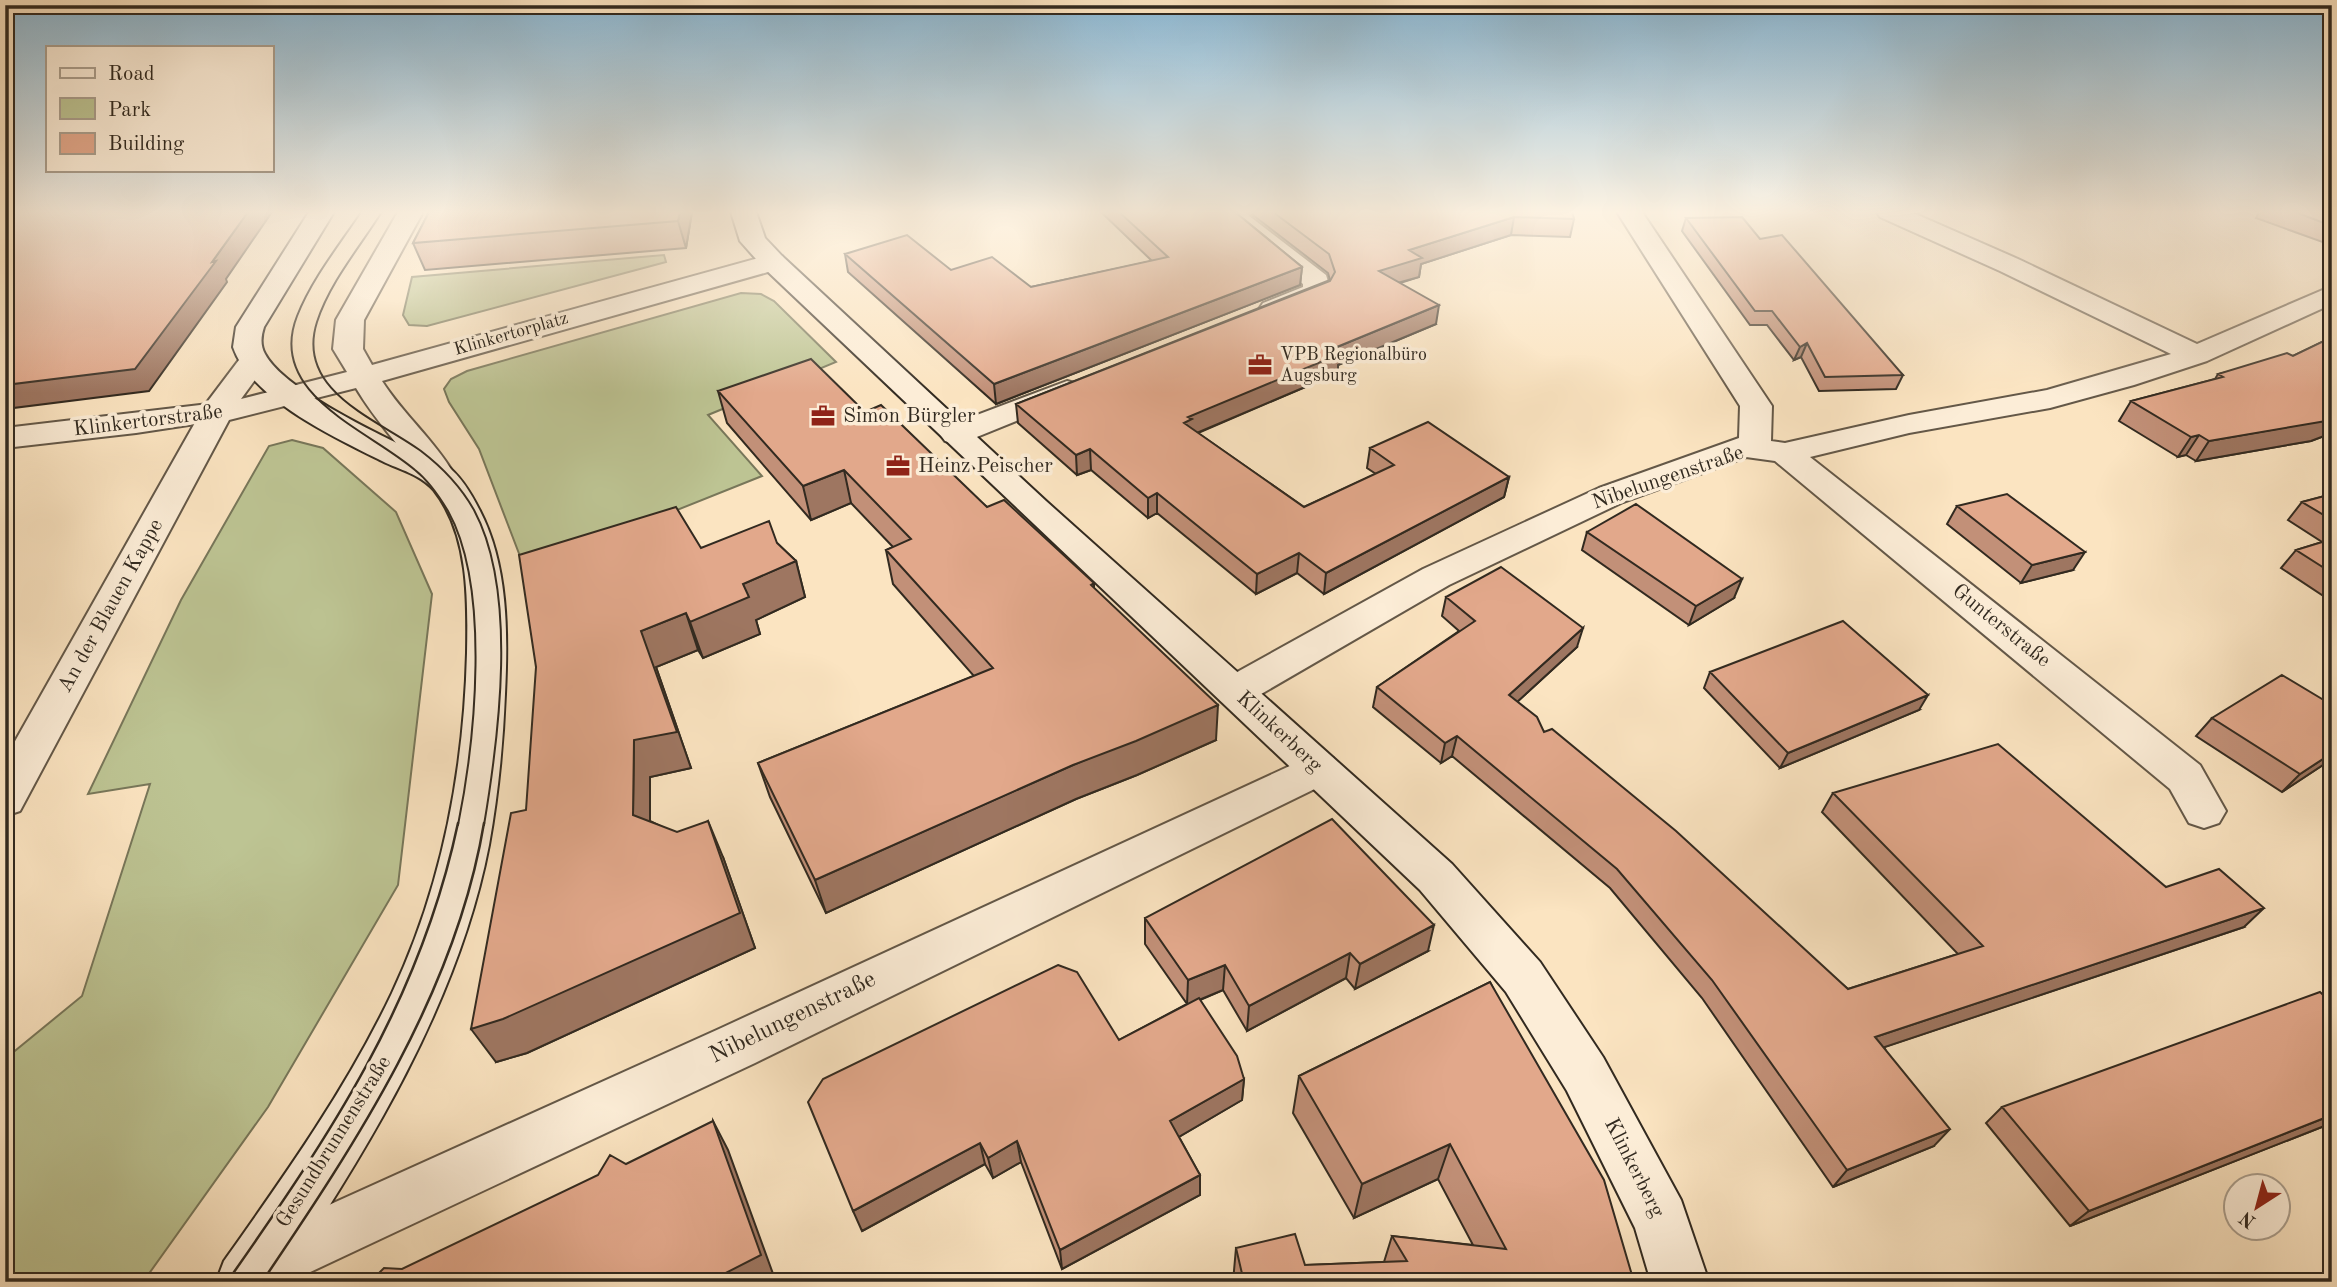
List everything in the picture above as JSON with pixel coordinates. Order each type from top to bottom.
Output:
[{"type":"street","points":[[285,272],[247,333],[247,346],[253,362],[289,396],[329,422],[437,474]]},
{"type":"street","name":"Gesundbrunnenstraße","points":[[255,1268],[352,1122],[387,1059],[426,975],[455,896],[478,796],[484,745],[486,664],[478,552],[467,520],[429,460],[383,407],[348,349],[350,320],[377,272]]},
{"type":"street","name":"Klinkertorplatz","points":[[289,396],[737,272]]},
{"type":"street","name":"Klinkerberg","points":[[784,272],[1436,877],[1523,977],[1585,1074],[1655,1208],[1681,1282]]},
{"type":"street","points":[[1242,321],[1317,291],[1316,281],[1305,272]]},
{"type":"street","points":[[1668,272],[1756,406],[1770,451]]},
{"type":"street","points":[[2023,272],[2197,355]]},
{"type":"street","name":"Nibelungenstraße","points":[[1235,691],[1436,577],[1587,506],[1743,447],[1770,451],[2050,399],[2197,355],[2332,294]]},
{"type":"street","name":"An der Blauen Kappe","points":[[5,799],[217,412],[253,362]]},
{"type":"street","points":[[956,434],[1097,378]]},
{"type":"street","name":"Klinkertorstraße","points":[[5,438],[136,424],[217,412],[289,396]]},
{"type":"street","name":"Gunterstraße","points":[[1770,451],[2185,777],[2204,811]]},
{"type":"street","name":"Nibelungenstraße","points":[[255,1268],[725,1051],[1318,769]]},
{"type":"green space","points":[[469,272],[628,272],[427,326],[409,325],[403,315],[412,277]]},
{"type":"green space","points":[[741,293],[761,294],[774,301],[836,362],[708,415],[762,476],[672,512],[523,564],[479,449],[449,402],[444,389],[451,379],[467,371]]},
{"type":"green space","points":[[292,440],[323,448],[396,512],[432,594],[398,885],[268,1107],[143,1282],[5,1282],[5,1059],[82,996],[150,784],[88,794],[181,600],[269,446]]},
{"type":"building","points":[[5,272],[208,272],[135,369],[5,385]]},
{"type":"building","points":[[866,272],[1012,272],[1031,287],[1099,272],[1289,272],[994,384]]},
{"type":"building","points":[[1335,272],[1381,272],[1439,305],[1332,349],[1340,354],[1188,417],[1192,419],[1184,423],[1304,507],[1394,465],[1370,448],[1428,422],[1509,477],[1326,573],[1299,553],[1257,574],[1157,493],[1148,498],[1090,449],[1076,455],[1016,404],[1330,281]]},
{"type":"building","points":[[1726,272],[1814,272],[1903,375],[1825,377],[1807,343],[1800,347],[1772,311],[1755,311]]},
{"type":"building","points":[[2332,337],[2332,419],[2326,421],[2209,441],[2199,435],[2191,437],[2131,401],[2223,377],[2218,374],[2287,353],[2293,356]]},
{"type":"building","points":[[811,359],[865,412],[881,405],[987,507],[1004,500],[1094,583],[1091,585],[1218,705],[1073,765],[815,880],[758,763],[993,668],[886,550],[911,539],[844,470],[803,486],[718,391]]},
{"type":"building","points":[[2007,494],[2085,552],[2032,565],[1957,506]]},
{"type":"building","points":[[2332,494],[2332,520],[2302,502]]},
{"type":"building","points":[[1636,504],[1742,579],[1696,606],[1587,532]]},
{"type":"building","points":[[676,507],[701,548],[769,521],[777,543],[796,561],[743,584],[749,597],[690,622],[686,613],[641,631],[677,732],[634,740],[633,815],[677,832],[708,821],[740,913],[503,1019],[471,1029],[511,813],[526,810],[536,667],[519,555]]},
{"type":"building","points":[[2332,539],[2332,573],[2296,550]]},
{"type":"building","points":[[1501,567],[1583,628],[1509,695],[1537,717],[1544,732],[1552,729],[1676,831],[1848,989],[1983,946],[1833,793],[1998,744],[2166,887],[2219,869],[2264,908],[1875,1037],[1950,1129],[1847,1170],[1712,980],[1617,869],[1457,736],[1445,743],[1377,687],[1475,621],[1446,597]]},
{"type":"building","points":[[1843,621],[1928,695],[1788,753],[1710,672]]},
{"type":"building","points":[[2282,675],[2332,705],[2332,753],[2300,774],[2212,718]]},
{"type":"building","points":[[1332,819],[1434,925],[1360,964],[1350,953],[1249,1006],[1225,965],[1188,980],[1145,918]]},
{"type":"building","points":[[1058,965],[1077,972],[1119,1040],[1199,998],[1237,1056],[1244,1079],[1170,1121],[1200,1175],[1060,1250],[1017,1141],[988,1158],[980,1143],[853,1211],[808,1102],[823,1079]]},
{"type":"building","points":[[1490,982],[1604,1180],[1634,1282],[1244,1282],[1236,1248],[1295,1234],[1305,1265],[1407,1261],[1392,1236],[1506,1249],[1450,1144],[1362,1184],[1299,1076]]},
{"type":"building","points":[[2320,992],[2332,1003],[2332,1115],[2089,1211],[2002,1107]]},
{"type":"building","points":[[713,1121],[761,1255],[708,1282],[372,1282],[384,1268],[402,1269],[598,1175],[610,1155],[626,1164]]},
{"type":"tram line","points":[[320,272],[297,316],[291,344],[296,368],[309,389],[327,408],[425,479],[448,511],[461,543],[470,581],[476,665],[470,751],[458,825]]},
{"type":"tram line","points":[[342,272],[317,322],[313,346],[318,367],[329,385],[344,400],[421,451],[450,478],[474,510],[488,543],[496,581],[501,665],[495,750],[484,825]]},
{"type":"tram line","points":[[227,1282],[301,1173],[367,1064],[420,950],[441,888],[458,823]]},
{"type":"tram line","points":[[262,1282],[332,1175],[398,1064],[451,946],[470,886],[484,823]]},
{"type":"place","name":"VPB Regionalbüro Augsburg","points":[[1260,365]]},
{"type":"place","name":"Simon Bürgler","points":[[823,416]]},
{"type":"place","name":"Heinz Peischer","points":[[898,466]]}]
